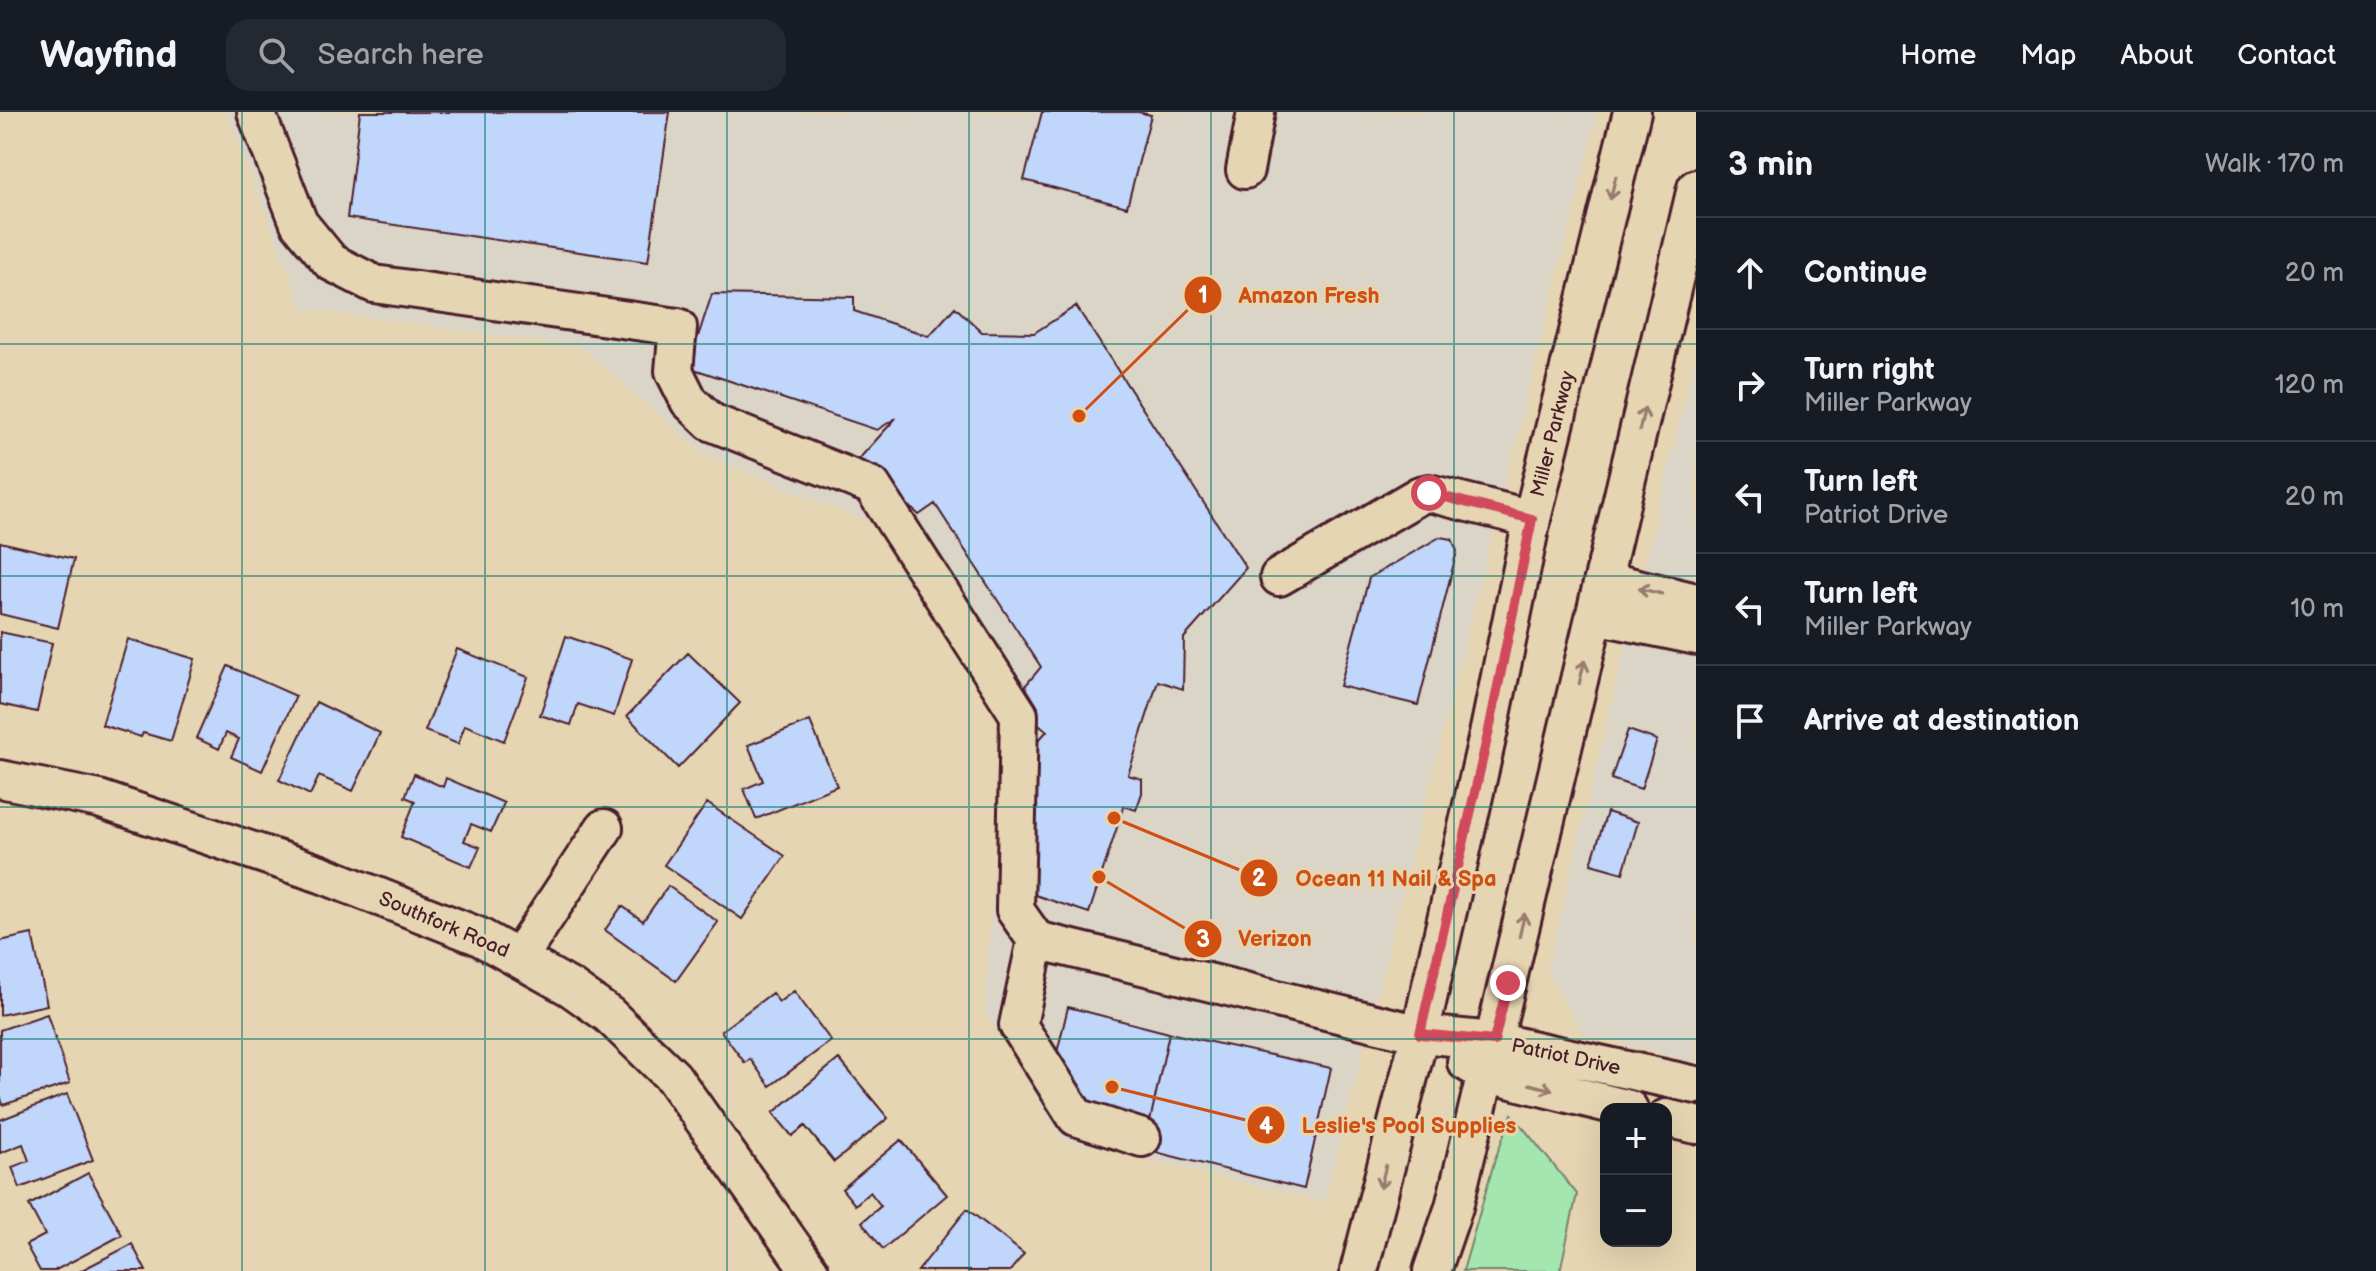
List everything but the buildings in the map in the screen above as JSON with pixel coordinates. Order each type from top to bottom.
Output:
[{"type":"street","points":[[256,112],[299,223],[331,262],[374,284],[678,327],[674,371],[689,401],[711,422],[872,486],[1019,715],[1015,910],[1036,940],[1018,1025],[1076,1117],[1142,1138]]},
{"type":"street","points":[[1245,170],[1256,112]]},
{"type":"street","name":"Miller Parkway","points":[[1359,1271],[1420,1034],[1489,730],[1532,519],[1632,112]]},
{"type":"street","points":[[1432,1271],[1454,1207],[1696,188]]},
{"type":"street","points":[[1279,577],[1420,495],[1429,493],[1532,519]]},
{"type":"street","points":[[1604,580],[1696,602]]},
{"type":"street","points":[[1595,615],[1696,636]]},
{"type":"street","name":"Southfork Road","points":[[0,779],[99,799],[321,874],[478,936],[571,988],[609,1015],[673,1077],[810,1271]]},
{"type":"street","points":[[519,957],[604,828]]},
{"type":"street","name":"Patriot Drive","points":[[1036,940],[1420,1034],[1613,1103]]},
{"type":"street","name":"Patriot Drive","points":[[1489,1057],[1696,1085]]},
{"type":"street","points":[[1672,1119],[1696,1125]]},
{"type":"shaded area","points":[[226,112],[1595,112],[1597,116],[1325,1202],[1062,1139],[985,1012],[1003,720],[882,528],[703,454],[582,348],[303,308]]},
{"type":"shaded area","points":[[1696,353],[1696,1062],[1583,1034],[1547,970]]},
{"type":"green space","points":[[1512,1114],[1577,1194],[1560,1271],[1463,1271],[1495,1159]]},
{"type":"place","name":"Amazon Fresh","points":[[1079,416]]},
{"type":"place","name":"Ocean 11 Nail & Spa","points":[[1114,818]]},
{"type":"place","name":"Verizon","points":[[1099,877]]},
{"type":"place","name":"Leslie's Pool Supplies","points":[[1112,1087]]},
{"type":"route","points":[[1429,493],[1532,519],[1489,730],[1420,1034],[1494,1041],[1508,983]]}]
